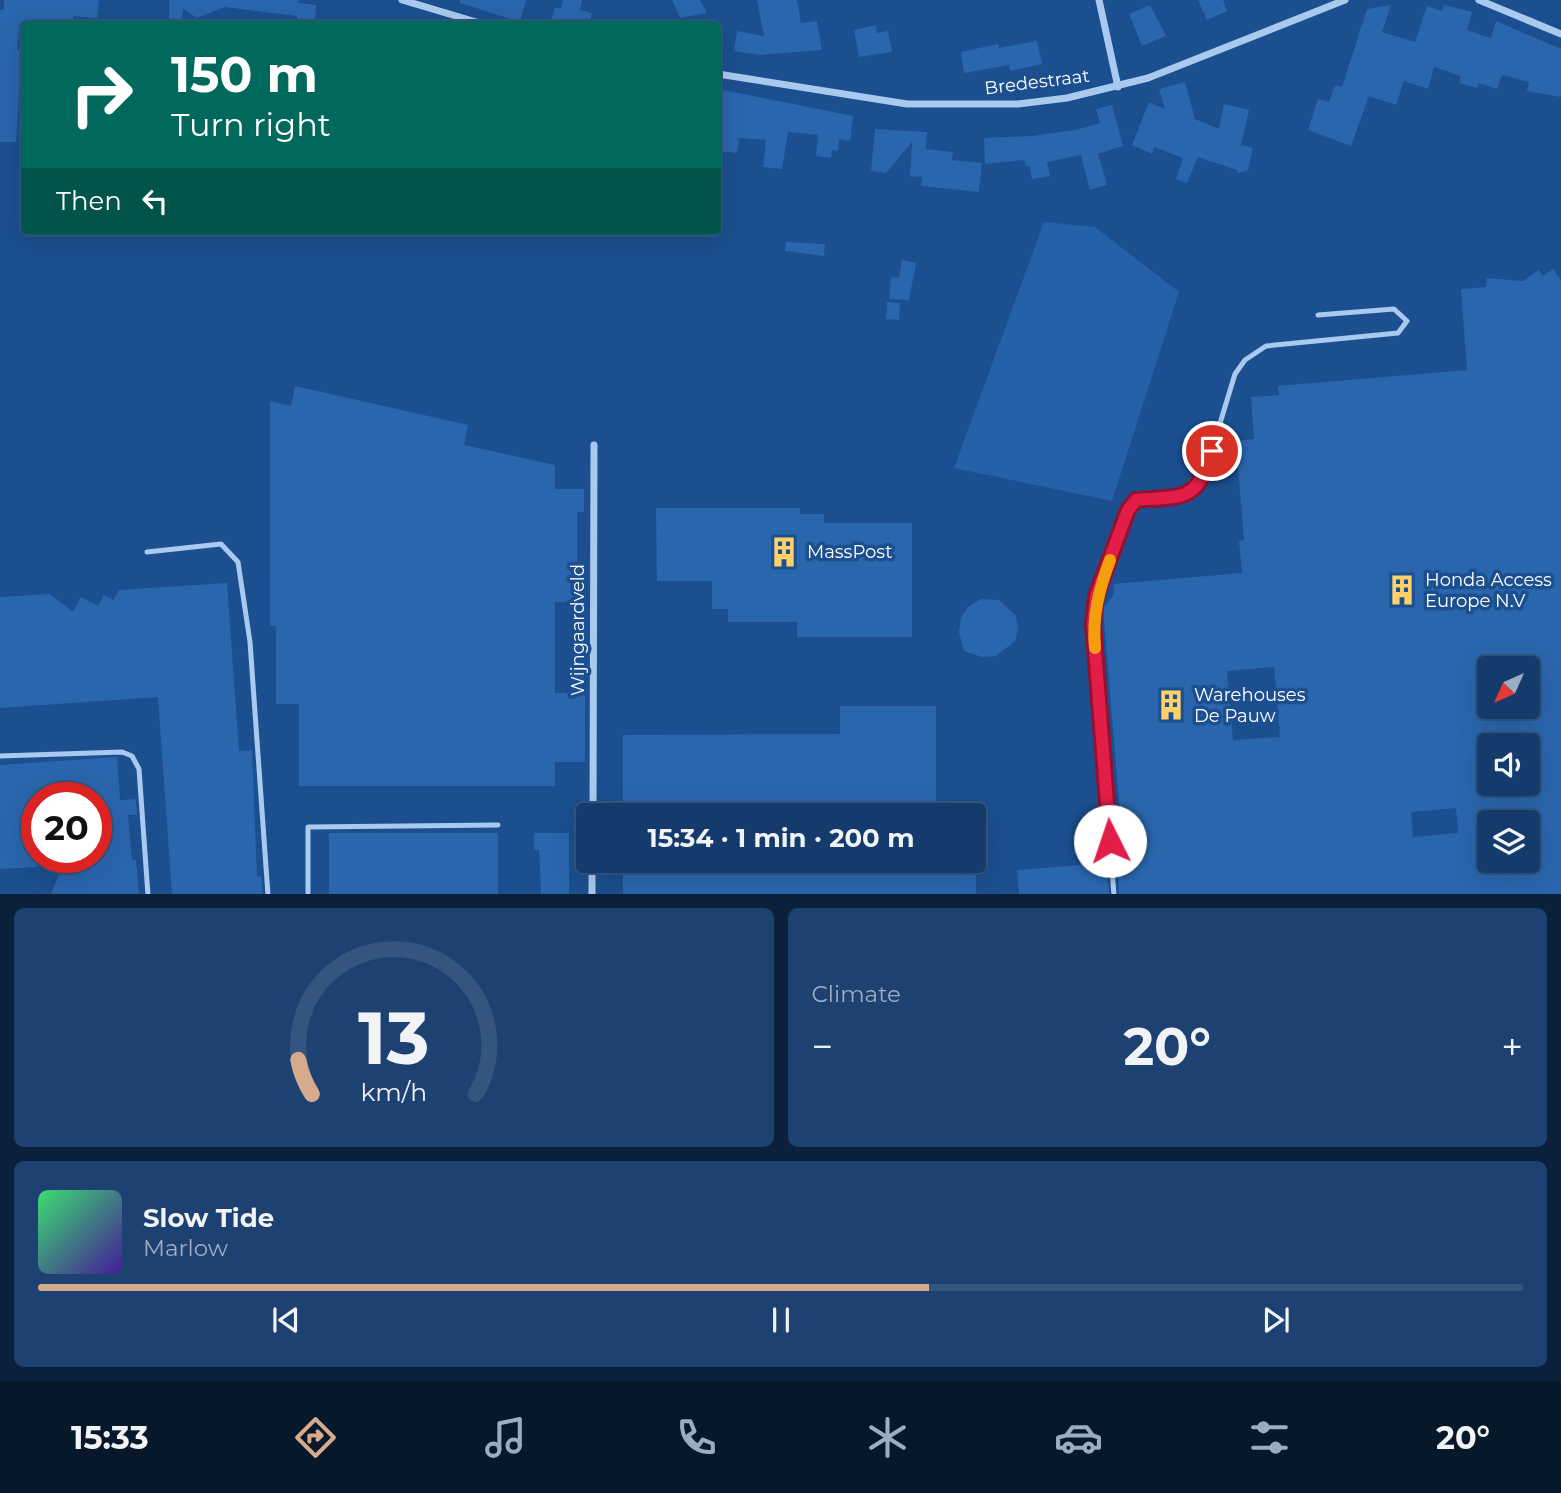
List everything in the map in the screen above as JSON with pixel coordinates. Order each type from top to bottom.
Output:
[{"type":"street","points":[[402,0],[473,21]]},
{"type":"street","points":[[1100,0],[1118,87]]},
{"type":"street","name":"Bredestraat","points":[[721,74],[907,104],[1018,104],[1118,87],[1148,78],[1345,0]]},
{"type":"street","points":[[1479,0],[1561,34]]},
{"type":"street","name":"Wijngaardveld","points":[[593,803],[594,445]]},
{"type":"street","points":[[592,873],[592,894]]},
{"type":"lane","points":[[1114,894],[1093,624],[1101,584],[1128,510],[1136,500],[1182,496],[1196,489],[1205,476],[1235,374],[1245,359],[1266,346],[1398,333],[1407,321],[1394,309],[1318,315]]},
{"type":"lane","points":[[148,552],[221,544],[238,562],[250,642],[268,894]]},
{"type":"lane","points":[[0,756],[122,752],[132,756],[138,769],[148,894]]},
{"type":"lane","points":[[308,894],[307,827],[498,825]]},
{"type":"shaded area","points":[[1044,222],[1095,227],[1179,292],[1112,501],[954,468]]},
{"type":"building","points":[[4,0],[99,0],[97,18],[73,16],[73,21],[21,21],[19,24],[17,50],[21,51],[16,142],[0,142],[0,10],[4,10]]},
{"type":"building","points":[[169,0],[298,0],[298,3],[316,5],[315,21],[297,21],[297,16],[225,7],[197,18],[183,9],[182,21],[169,21]]},
{"type":"building","points":[[460,0],[526,0],[520,21],[460,3]]},
{"type":"building","points":[[563,0],[582,0],[580,10],[592,13],[590,21],[551,21],[555,7],[561,9]]},
{"type":"building","points":[[672,0],[700,0],[707,13],[680,18]]},
{"type":"building","points":[[757,0],[797,0],[801,23],[817,21],[822,50],[760,55],[734,51],[737,31],[764,36]]},
{"type":"building","points":[[1198,0],[1223,0],[1227,11],[1207,20]]},
{"type":"building","points":[[1150,5],[1166,36],[1142,46],[1129,14]]},
{"type":"building","points":[[1391,5],[1382,32],[1415,42],[1427,6],[1442,11],[1444,5],[1472,12],[1467,30],[1491,38],[1496,21],[1561,49],[1561,97],[1527,91],[1529,82],[1502,75],[1497,89],[1479,83],[1477,88],[1459,83],[1461,76],[1434,67],[1428,89],[1404,81],[1396,105],[1369,96],[1351,146],[1308,130],[1318,99],[1329,102],[1335,85],[1342,87],[1367,9]]},
{"type":"building","points":[[876,25],[877,33],[888,31],[892,52],[859,57],[854,30]]},
{"type":"building","points":[[1037,41],[1042,64],[1010,71],[1009,65],[964,73],[961,52],[998,44],[999,48]]},
{"type":"building","points":[[1185,82],[1195,119],[1219,129],[1224,104],[1249,110],[1241,145],[1253,148],[1248,170],[1238,173],[1237,170],[1198,157],[1187,183],[1176,179],[1183,158],[1154,147],[1152,154],[1132,145],[1149,102],[1165,109],[1159,89]]},
{"type":"building","points":[[721,90],[853,116],[850,141],[839,139],[838,151],[832,150],[831,158],[816,156],[818,135],[788,132],[782,169],[763,167],[766,140],[739,138],[737,153],[721,151]]},
{"type":"building","points":[[1112,105],[1123,146],[1098,154],[1107,185],[1090,190],[1081,155],[1047,162],[1050,176],[1032,179],[1030,166],[1026,167],[1024,160],[985,164],[984,138],[1032,136],[1075,130],[1100,123],[1096,109]]},
{"type":"building","points":[[875,129],[927,132],[926,149],[953,152],[952,160],[982,163],[979,192],[921,186],[922,177],[910,176],[912,142],[886,173],[871,171]]},
{"type":"building","points":[[786,242],[825,244],[824,256],[785,251]]},
{"type":"building","points":[[902,260],[916,263],[909,300],[889,299],[891,277],[899,278]]},
{"type":"building","name":"Honda Access Europe N.V","points":[[1553,269],[1561,280],[1561,894],[1119,894],[1117,863],[1124,862],[1103,609],[1114,594],[1113,584],[1242,573],[1239,541],[1244,540],[1236,441],[1254,439],[1251,397],[1279,395],[1278,386],[1467,370],[1461,289],[1486,287],[1487,278],[1523,281],[1539,270],[1543,276]],"holes":[[[1274,667],[1280,737],[1233,740],[1227,671]],[[1456,808],[1458,833],[1413,837],[1411,812]]]},
{"type":"building","points":[[887,302],[900,303],[899,320],[886,319]]},
{"type":"building","points":[[295,386],[468,425],[464,445],[555,465],[555,489],[584,489],[584,512],[577,512],[577,580],[584,580],[584,602],[555,602],[555,693],[585,693],[585,762],[555,762],[555,786],[299,786],[299,704],[276,704],[276,626],[270,626],[270,401],[291,406]]},
{"type":"building","name":"MassPost","points":[[656,508],[800,508],[800,514],[824,514],[824,523],[912,523],[912,637],[797,637],[797,622],[728,622],[728,609],[712,609],[712,581],[657,581]]},
{"type":"building","points":[[227,583],[239,751],[252,750],[257,877],[261,876],[263,894],[172,894],[158,697],[0,708],[0,597],[50,594],[73,612],[81,597],[98,606],[104,595],[113,600],[119,590]]},
{"type":"building","points":[[981,599],[999,600],[1016,616],[1018,629],[1015,641],[996,656],[982,657],[964,651],[959,632],[961,618],[968,607]]},
{"type":"building","points":[[840,706],[936,706],[936,803],[623,803],[623,735],[840,734]]},
{"type":"building","points":[[117,757],[120,800],[136,799],[137,815],[128,815],[132,860],[136,860],[139,894],[51,894],[60,873],[112,873],[112,782],[21,782],[21,868],[0,869],[0,765]]},
{"type":"building","points":[[329,833],[498,833],[498,894],[329,894]]},
{"type":"building","points":[[534,833],[569,833],[569,894],[541,894],[539,850],[534,850]]},
{"type":"building","points":[[1106,863],[1109,894],[1019,894],[1017,870]]},
{"type":"building","points":[[623,873],[976,873],[976,894],[623,894]]},
{"type":"slow traffic","points":[[1095,648],[1093,624],[1096,596],[1110,560]]},
{"type":"place","name":"MassPost","points":[[784,552]]},
{"type":"place","name":"Honda Access Europe N.V","points":[[1402,590]]},
{"type":"place","name":"Warehouses De Pauw","points":[[1171,705]]},
{"type":"route","points":[[1110,841],[1093,624],[1096,596],[1128,510],[1136,500],[1182,496],[1196,489],[1205,476],[1212,451]]}]
